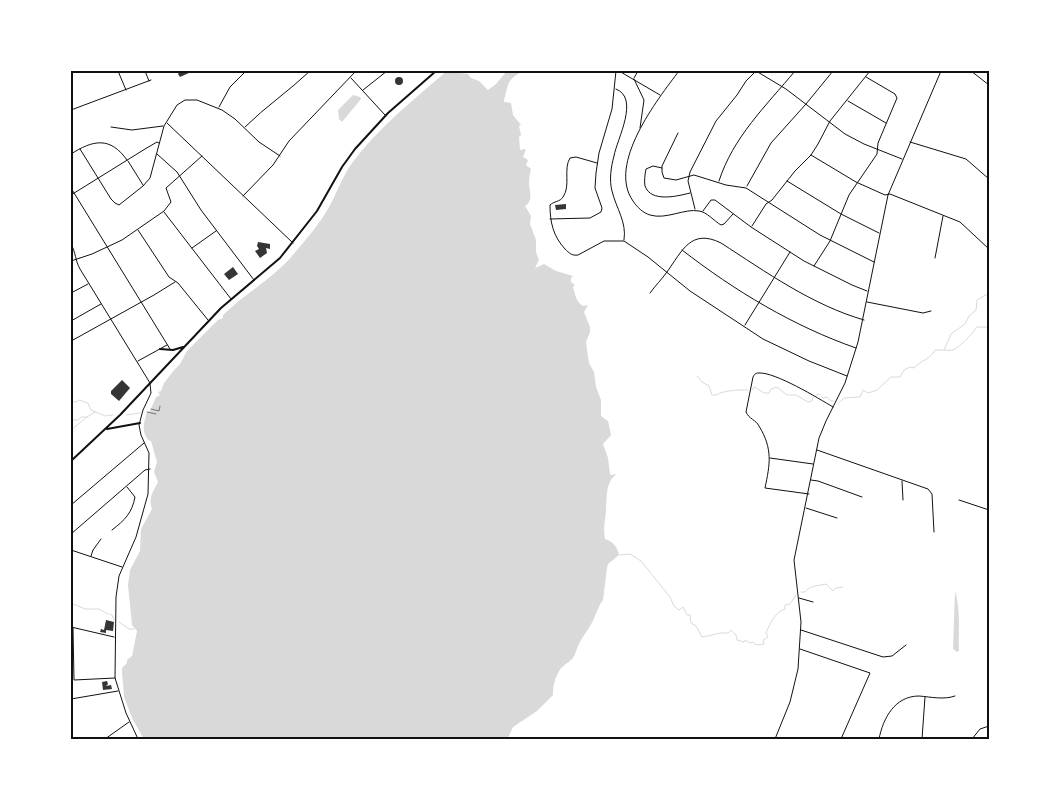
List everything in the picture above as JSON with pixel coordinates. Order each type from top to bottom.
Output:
[{"type":"main road","points":[[71,461],[105,430],[208,321],[231,299],[275,263],[293,243],[320,206],[347,158],[386,116],[436,71]]},
{"type":"main road","points":[[160,349],[173,350],[185,346]]},
{"type":"main road","points":[[105,430],[140,423]]},
{"type":"street","points":[[118,71],[126,90]]},
{"type":"street","points":[[71,110],[150,81],[145,71]]},
{"type":"street","points":[[218,108],[230,87],[246,71]]},
{"type":"street","points":[[244,128],[310,71]]},
{"type":"street","points":[[243,196],[273,165],[289,141],[356,71]]},
{"type":"street","points":[[363,91],[387,71]]},
{"type":"street","points":[[550,219],[588,218],[601,212],[595,188],[597,163],[610,114],[618,71],[661,95]]},
{"type":"street","points":[[634,79],[638,71]]},
{"type":"street","points":[[639,129],[679,71]]},
{"type":"street","points":[[696,210],[688,181],[700,150],[716,121],[746,81],[756,71],[782,87],[828,123],[851,137],[902,159]]},
{"type":"street","points":[[718,182],[736,144],[761,109],[795,71]]},
{"type":"street","points":[[746,188],[771,142],[833,71]]},
{"type":"street","points":[[751,227],[766,204],[772,200],[810,155],[818,144],[828,123],[870,71]]},
{"type":"street","points":[[775,739],[793,693],[800,649],[799,598],[794,560],[817,450],[823,426],[848,376],[864,320],[888,194],[941,71]]},
{"type":"street","points":[[971,71],[989,85]]},
{"type":"street","points":[[350,77],[386,116]]},
{"type":"street","points":[[814,266],[830,241],[850,195],[877,154],[878,143],[897,96],[866,77]]},
{"type":"street","points":[[634,79],[644,100],[639,129],[629,156],[627,174],[628,190],[634,202],[643,212],[651,216],[696,210],[721,225],[733,214]]},
{"type":"street","points":[[615,88],[624,95],[627,104],[614,156],[611,182],[613,195],[621,216],[624,241]]},
{"type":"street","points":[[80,148],[114,202],[118,205],[143,186],[152,174],[164,126],[179,104],[187,100],[199,101],[218,108],[231,116],[259,142],[280,156]]},
{"type":"street","points":[[847,100],[886,123]]},
{"type":"street","points":[[166,123],[293,243]]},
{"type":"street","points":[[111,127],[132,130],[164,126]]},
{"type":"street","points":[[678,133],[662,168],[663,177],[666,180],[693,175],[746,188],[830,241],[875,262]]},
{"type":"street","points":[[71,195],[157,142],[159,143]]},
{"type":"street","points":[[910,142],[966,159],[989,179]]},
{"type":"street","points":[[71,154],[91,144],[106,144],[118,150],[127,160],[143,186]]},
{"type":"street","points":[[157,154],[180,175],[197,204],[254,281]]},
{"type":"street","points":[[810,155],[858,183],[885,195],[890,194],[962,224],[989,250]]},
{"type":"street","points":[[71,261],[108,247],[138,230],[164,211],[170,202],[166,189],[202,156]]},
{"type":"street","points":[[597,163],[576,157],[570,158],[564,196],[559,201],[551,202],[550,205],[550,219],[555,236],[569,253],[574,256],[578,255],[604,241],[624,241],[648,257],[690,292],[782,349],[848,376]]},
{"type":"street","points":[[662,168],[653,166],[646,169],[645,184],[649,191],[662,198],[690,193]]},
{"type":"street","points":[[787,181],[841,214],[880,233]]},
{"type":"street","points":[[71,188],[168,345],[173,350]]},
{"type":"street","points":[[702,212],[711,200],[714,200],[790,252],[814,266],[869,292]]},
{"type":"street","points":[[164,211],[231,299]]},
{"type":"street","points":[[935,258],[943,216]]},
{"type":"street","points":[[138,230],[170,277],[178,283],[208,321]]},
{"type":"street","points":[[192,248],[216,231]]},
{"type":"street","points":[[650,293],[667,273],[686,244],[695,240],[716,240],[806,295],[864,320]]},
{"type":"street","points":[[71,244],[76,254],[78,267],[150,383],[151,393],[140,423],[140,433],[149,451],[148,494],[143,516],[117,588],[115,678],[118,691],[138,739]]},
{"type":"street","points":[[682,249],[701,264],[780,316],[820,336],[856,348]]},
{"type":"street","points":[[745,326],[790,252]]},
{"type":"street","points":[[73,340],[142,303],[175,282]]},
{"type":"street","points":[[71,294],[89,283]]},
{"type":"street","points":[[867,302],[923,312],[931,311]]},
{"type":"street","points":[[71,320],[101,304]]},
{"type":"street","points":[[137,362],[168,345]]},
{"type":"street","points":[[809,494],[765,488],[770,469],[770,458],[760,426],[746,414],[752,378],[755,374],[759,373],[776,378],[834,407]]},
{"type":"street","points":[[71,505],[145,443]]},
{"type":"street","points":[[817,450],[927,488],[931,492],[934,532]]},
{"type":"street","points":[[770,458],[814,464]]},
{"type":"street","points":[[71,534],[145,470],[150,469]]},
{"type":"street","points":[[811,480],[818,480],[862,497]]},
{"type":"street","points":[[902,480],[903,500]]},
{"type":"street","points":[[112,530],[128,517],[133,506],[135,497],[127,486]]},
{"type":"street","points":[[959,500],[989,510]]},
{"type":"street","points":[[806,508],[837,518]]},
{"type":"street","points":[[91,557],[94,548],[101,539]]},
{"type":"street","points":[[71,550],[123,567]]},
{"type":"street","points":[[989,554],[989,575]]},
{"type":"street","points":[[799,598],[813,602]]},
{"type":"street","points":[[115,678],[75,681],[72,627],[116,637]]},
{"type":"street","points":[[801,630],[882,657],[892,656],[906,645]]},
{"type":"street","points":[[800,649],[870,674],[841,739]]},
{"type":"street","points":[[71,699],[118,691]]},
{"type":"street","points":[[879,739],[888,715],[896,704],[910,697],[949,698],[955,696]]},
{"type":"street","points":[[922,739],[925,697]]},
{"type":"street","points":[[105,739],[130,722]]},
{"type":"street","points":[[972,739],[980,729],[989,726]]},
{"type":"path","points":[[151,409],[159,409]]},
{"type":"path","points":[[148,412],[156,414]]},
{"type":"shaded area","points":[[447,71],[468,74],[488,90],[507,71],[523,71],[509,83],[504,102],[511,103],[513,115],[521,125],[519,126],[521,135],[519,137],[520,150],[526,149],[523,157],[528,160],[526,165],[531,169],[529,182],[530,198],[525,206],[531,216],[530,224],[536,240],[536,252],[539,260],[535,268],[544,264],[556,271],[573,276],[571,282],[575,285],[573,287],[577,300],[583,306],[588,305],[584,312],[590,327],[586,342],[589,363],[594,372],[596,387],[601,400],[601,416],[608,421],[611,435],[603,444],[608,458],[610,474],[617,474],[610,481],[607,491],[604,532],[605,539],[614,545],[619,555],[608,564],[603,600],[574,657],[558,673],[553,695],[537,711],[513,727],[506,739],[144,739],[133,720],[124,697],[122,668],[132,656],[137,631],[132,625],[128,585],[130,570],[140,551],[141,529],[152,509],[151,498],[158,482],[154,472],[157,462],[151,441],[148,440],[144,430],[147,412],[150,411],[156,397],[160,395],[158,392],[161,391],[164,383],[180,364],[187,351],[218,320],[223,318],[223,315],[280,268],[310,235],[326,213],[348,168],[362,150],[396,115]]},
{"type":"shaded area","points":[[353,95],[361,99],[342,122],[339,119],[338,110]]},
{"type":"shaded area","points":[[955,591],[959,613],[959,651],[957,652],[953,649]]},
{"type":"building","points":[[180,71],[193,71],[180,77],[178,74]]},
{"type":"building","points":[[399,77],[403,81],[399,85],[395,81]]},
{"type":"building","points":[[566,204],[566,209],[556,210],[555,205]]},
{"type":"building","points":[[258,242],[270,244],[270,249],[266,248],[267,253],[260,258],[255,251],[259,249],[257,246]]},
{"type":"building","points":[[233,267],[238,274],[229,280],[224,274]]},
{"type":"building","points":[[122,380],[130,388],[119,401],[111,394],[111,391]]},
{"type":"building","points":[[106,620],[114,622],[113,631],[106,630],[106,633],[100,632],[101,629],[104,630]]},
{"type":"building","points":[[107,681],[108,684],[106,686],[111,685],[112,689],[103,690],[102,682]]},
{"type":"waterway","points":[[839,403],[844,398],[860,397],[863,390],[868,393],[877,390],[891,377],[900,377],[904,370],[910,367],[914,368],[931,356],[935,350],[944,350],[951,334],[965,324],[969,316],[976,310],[977,300],[989,293]]},
{"type":"waterway","points":[[944,350],[956,349],[977,327],[989,327]]},
{"type":"waterway","points":[[697,376],[709,386],[712,395],[748,390]]},
{"type":"waterway","points":[[753,390],[755,387],[764,393],[769,393],[771,389],[777,387],[787,395],[796,395],[808,402],[812,401],[813,397]]},
{"type":"waterway","points":[[816,395],[819,394],[823,398],[827,397],[834,401]]},
{"type":"waterway","points":[[71,401],[76,402],[79,400],[88,403],[91,410],[105,416],[113,415]]},
{"type":"waterway","points":[[71,420],[78,420],[95,412]]},
{"type":"waterway","points":[[126,415],[140,413]]},
{"type":"waterway","points":[[71,430],[87,417]]},
{"type":"waterway","points":[[619,555],[630,554],[641,561],[670,597],[674,606],[679,610],[683,607],[687,615],[690,615],[691,623],[696,626],[702,637],[728,633],[731,630],[736,635],[737,640],[753,642],[756,645],[764,644],[763,640],[768,637],[766,633],[773,619],[779,612],[785,609],[785,605],[790,604],[796,595]]},
{"type":"waterway","points":[[801,592],[826,584],[833,591],[836,588],[843,587]]},
{"type":"waterway","points":[[71,603],[85,609],[99,609],[108,614]]},
{"type":"waterway","points":[[110,614],[114,620]]},
{"type":"waterway","points":[[119,622],[129,629],[134,629]]}]
